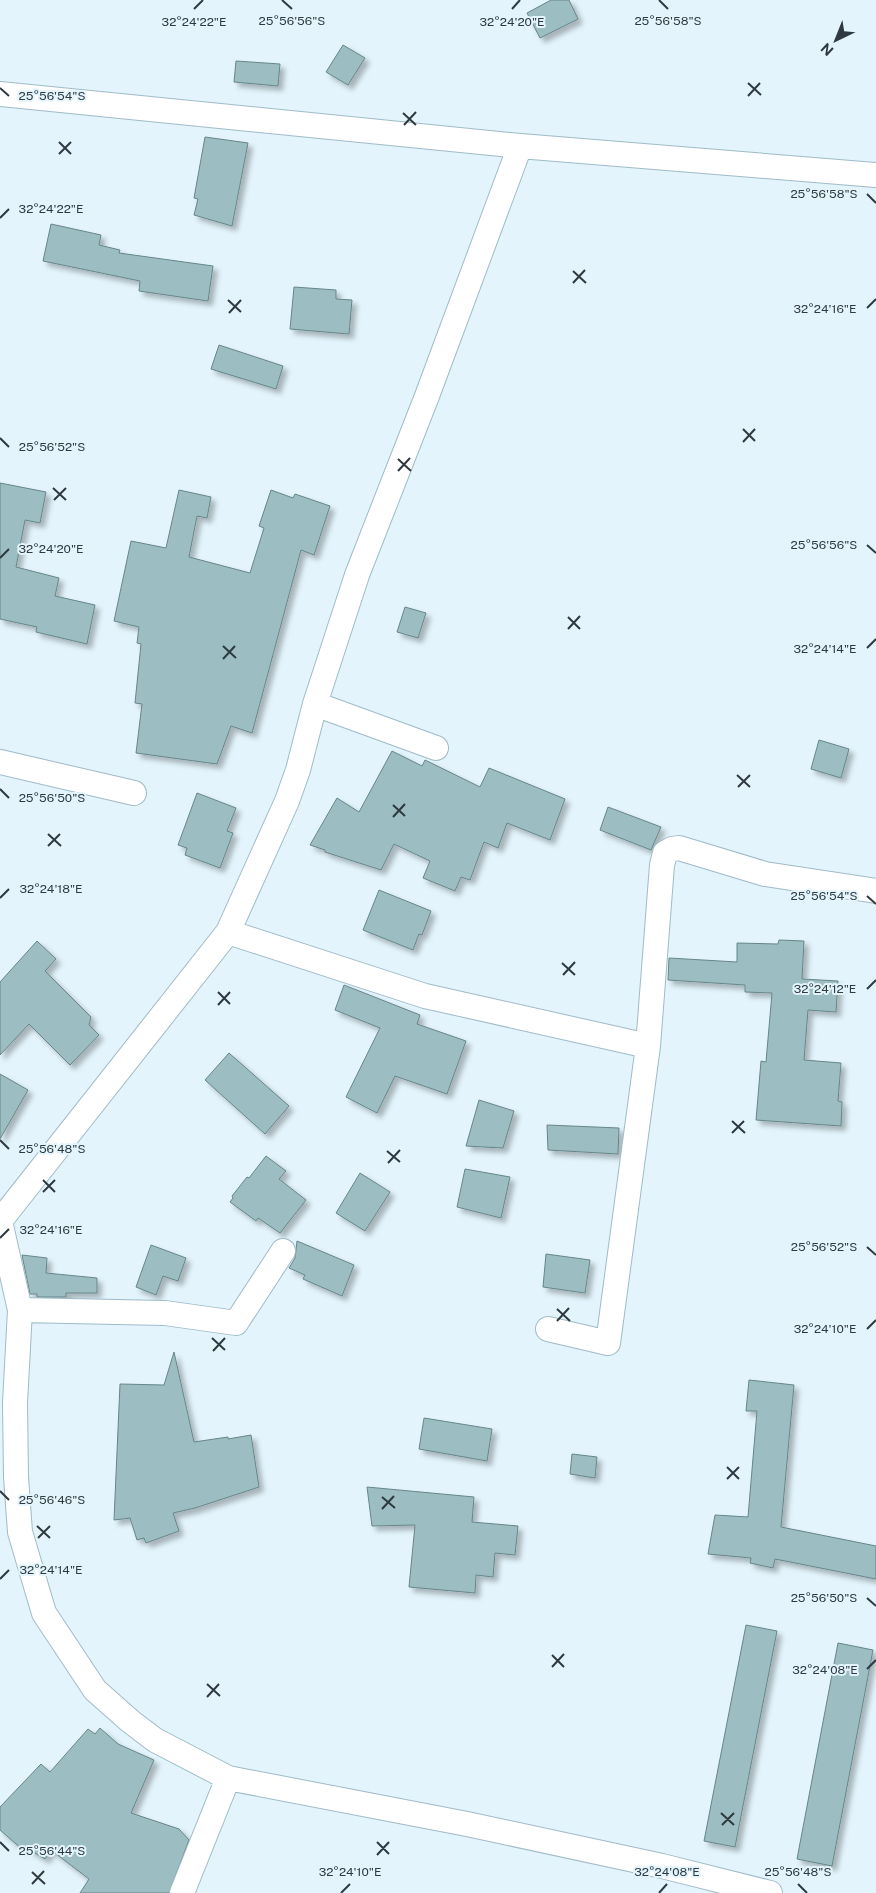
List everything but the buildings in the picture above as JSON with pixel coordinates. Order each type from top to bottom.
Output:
[{"type":"street","points":[[0,94],[520,146],[876,175]]},
{"type":"street","points":[[520,146],[427,396],[357,575],[315,704],[298,770],[287,801],[228,932],[0,1221],[20,1310],[16,1403],[16,1477],[20,1532],[44,1613],[95,1690],[155,1740],[228,1778],[467,1824],[662,1866],[770,1893]]},
{"type":"street","points":[[315,704],[436,748]]},
{"type":"street","points":[[0,762],[134,793]]},
{"type":"street","points":[[548,1329],[608,1343],[648,1046],[662,865],[665,853],[672,848],[679,848],[765,874],[876,891]]},
{"type":"street","points":[[228,932],[425,996],[648,1046]]},
{"type":"street","points":[[20,1310],[165,1313],[236,1323],[283,1251]]},
{"type":"street","points":[[182,1893],[228,1778]]}]
